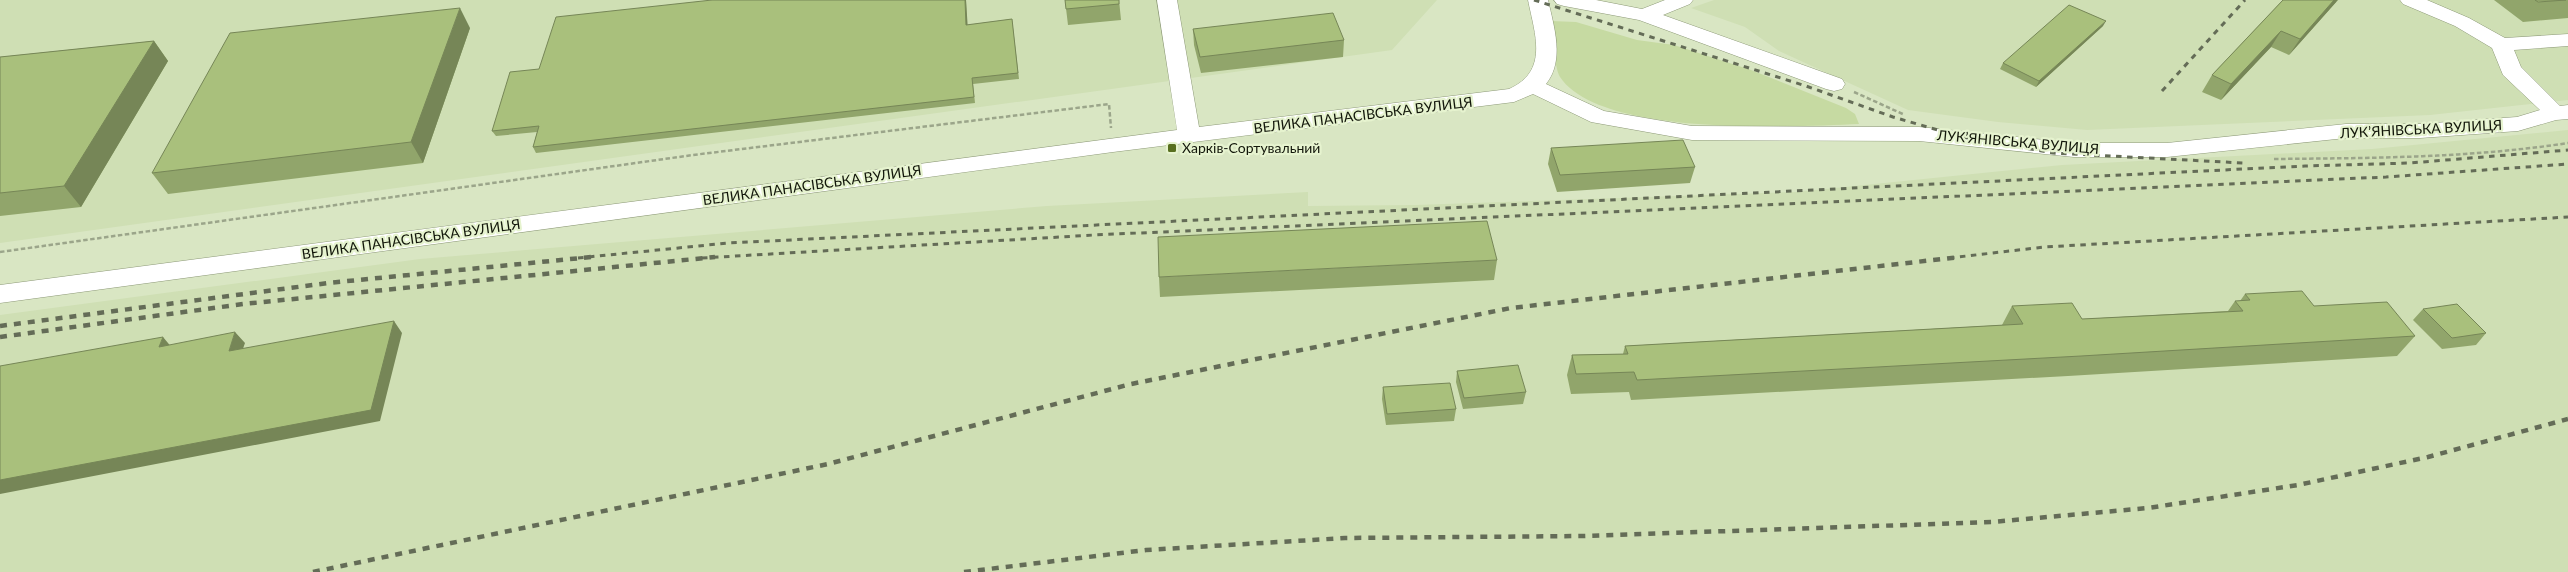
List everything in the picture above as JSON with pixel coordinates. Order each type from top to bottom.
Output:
[{"type":"street","points":[[1167,0],[1189,136]]},
{"type":"street","points":[[1533,86],[1543,73],[1547,59],[1538,0]]},
{"type":"street","points":[[1564,0],[1644,15],[1834,84]]},
{"type":"street","points":[[1644,15],[1683,0]]},
{"type":"street","points":[[2410,0],[2462,22],[2501,45],[2568,40]]},
{"type":"street","points":[[2501,45],[2511,70],[2562,112]]},
{"type":"street","name":"ВЕЛИКА ПАНАСІВСЬКА ВУЛИЦЯ","points":[[0,294],[1189,136],[1474,102],[1514,95],[1533,86]]},
{"type":"street","name":"ЛУК’ЯНІВСЬКА ВУЛИЦЯ","points":[[1533,86],[1599,117],[1692,134],[1919,134],[2074,150],[2167,150],[2346,131],[2420,131],[2518,124],[2562,112]]},
{"type":"path","points":[[0,252],[751,146],[1109,104],[1112,137]]},
{"type":"path","points":[[2272,159],[2438,156],[2515,151],[2568,144]]},
{"type":"shaded area","points":[[0,0],[1437,0],[1392,50],[0,243]]},
{"type":"shaded area","points":[[1714,0],[2568,0],[2568,100],[2430,115],[2087,130],[1998,122],[1908,110],[1779,51],[1745,27],[1691,8]]},
{"type":"shaded area","points":[[1551,21],[1576,22],[1637,40],[1674,45],[1751,70],[1846,108],[1855,114],[1859,124],[1745,126],[1699,124],[1655,119],[1614,110],[1582,96],[1560,77],[1555,58]]},
{"type":"shaded area","points":[[2568,130],[2568,572],[0,572],[0,315],[420,259],[1047,206],[1308,192],[1308,206],[1415,205],[1796,192],[2062,165],[2372,149]]},
{"type":"building","points":[[712,0],[965,0],[966,25],[1012,19],[1018,73],[972,78],[974,97],[533,147],[539,126],[492,131],[510,72],[539,69],[556,17]]},
{"type":"building","points":[[1065,0],[1119,0],[1119,4],[1066,9]]},
{"type":"building","points":[[2283,0],[2334,0],[2300,39],[2281,31],[2231,84],[2212,75]]},
{"type":"building","points":[[2535,0],[2566,0],[2538,2]]},
{"type":"building","points":[[2069,5],[2106,21],[2039,81],[2003,63]]},
{"type":"building","points":[[460,8],[411,142],[152,173],[230,33]]},
{"type":"building","points":[[1333,13],[1344,40],[1200,57],[1193,29]]},
{"type":"building","points":[[154,41],[64,186],[0,193],[0,57]]},
{"type":"building","points":[[1683,140],[1695,167],[1560,175],[1551,148]]},
{"type":"building","points":[[1487,221],[1497,260],[1159,277],[1158,237]]},
{"type":"building","points":[[2302,291],[2314,306],[2387,302],[2415,336],[1637,380],[1634,372],[1576,374],[1572,355],[1628,354],[1625,346],[2023,324],[2012,306],[2072,303],[2082,319],[2243,311],[2235,301],[2250,300],[2245,294]]},
{"type":"building","points":[[2457,304],[2486,333],[2452,338],[2423,309]]},
{"type":"building","points":[[394,321],[371,410],[0,480],[0,366],[163,337],[159,347],[235,332],[229,351]]},
{"type":"building","points":[[1518,365],[1526,392],[1464,398],[1457,371]]},
{"type":"building","points":[[1450,383],[1456,409],[1387,414],[1383,387]]},
{"type":"railway","points":[[1534,0],[1806,86],[1893,117],[1962,137],[2053,153],[2243,163]]},
{"type":"railway","points":[[2162,91],[2245,0]]},
{"type":"railway","points":[[578,258],[728,243],[2305,166],[2410,163],[2568,150]]},
{"type":"railway","points":[[709,258],[1094,235],[2386,177],[2568,164]]},
{"type":"railway","points":[[1949,258],[2045,247],[2568,217]]},
{"type":"railway","points":[[0,326],[328,283],[591,257]]},
{"type":"railway","points":[[709,258],[715,257]]},
{"type":"railway","points":[[313,572],[828,464],[1131,384],[1511,308],[1960,257]]},
{"type":"railway","points":[[702,258],[709,258]]},
{"type":"railway","points":[[0,337],[243,304],[709,258]]},
{"type":"railway","points":[[964,572],[1146,550],[1345,538],[1583,536],[1992,522],[2148,508],[2298,485],[2428,457],[2568,419]]},
{"type":"place","name":"Харків-Сортувальний","points":[[1172,148]]}]
